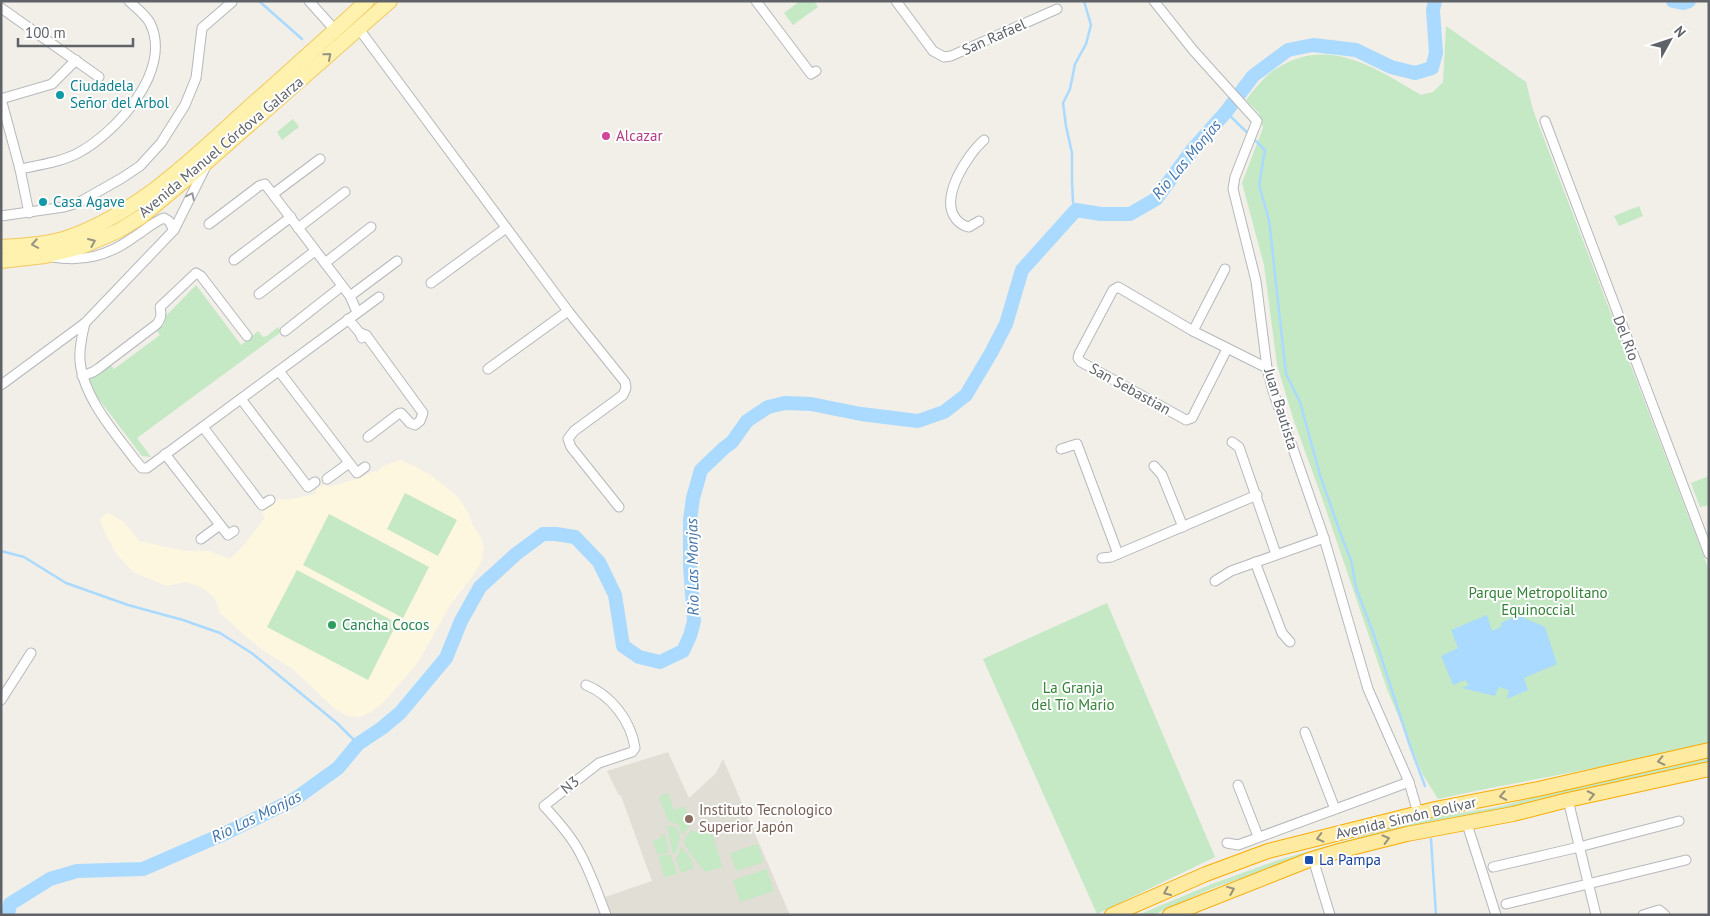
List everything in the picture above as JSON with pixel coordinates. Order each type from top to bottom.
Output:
[{"type":"highway","name":"Avenida Simón Bolívar","points":[[1112,915],[1206,874],[1268,851],[1418,813],[1709,750]]},
{"type":"highway","name":"Avenida Simón Bolívar","points":[[1170,915],[1313,859],[1407,834],[1467,824],[1709,769]]},
{"type":"main road","name":"Avenida Manuel Córdova Galarza","points":[[1,260],[45,256],[81,247],[118,231],[141,217],[208,162],[305,66],[335,30],[367,1]]},
{"type":"main road","name":"Avenida Manuel Córdova Galarza","points":[[1,247],[20,246],[68,238],[120,213],[139,201],[305,66],[359,29],[390,1]]},
{"type":"street","points":[[20,169],[56,162],[77,154],[108,132],[122,118],[132,104],[152,67],[154,35],[149,22],[128,1]]},
{"type":"street","points":[[309,1],[335,30]]},
{"type":"street","points":[[756,1],[814,72]]},
{"type":"street","name":"San Rafael","points":[[896,1],[932,51],[944,57],[951,56],[1056,9]]},
{"type":"street","name":"Juan Bautista","points":[[1154,1],[1193,50],[1257,121],[1235,177],[1233,188],[1256,281],[1267,368],[1278,408],[1324,538],[1368,689],[1409,782],[1418,813]]},
{"type":"street","points":[[1,216],[28,214],[78,203],[140,166],[151,155],[174,124],[185,105],[198,64],[202,28],[232,2]]},
{"type":"street","points":[[1,8],[99,77]]},
{"type":"street","points":[[359,29],[568,311],[626,385],[623,395],[571,434],[568,440],[570,447],[619,507]]},
{"type":"street","points":[[28,214],[20,169],[1,99],[52,84],[76,60]]},
{"type":"street","name":"Del Rio","points":[[1545,120],[1709,554]]},
{"type":"street","points":[[979,222],[969,227],[962,225],[953,214],[950,200],[955,182],[965,163],[972,151],[984,140]]},
{"type":"street","points":[[273,194],[320,158]]},
{"type":"street","points":[[1,385],[85,322],[174,230],[208,162]]},
{"type":"street","points":[[209,224],[262,183],[265,184],[350,296],[357,312]]},
{"type":"street","points":[[298,228],[345,192]]},
{"type":"street","points":[[234,260],[291,217]]},
{"type":"street","points":[[45,256],[71,260],[101,254],[123,246],[151,224],[164,218],[169,221],[174,230]]},
{"type":"street","points":[[325,263],[371,227]]},
{"type":"street","points":[[431,283],[506,228]]},
{"type":"street","points":[[259,294],[315,251]]},
{"type":"street","points":[[350,296],[396,261]]},
{"type":"street","points":[[1193,331],[1225,269]]},
{"type":"street","points":[[82,376],[99,368],[157,324],[161,314],[160,307],[196,273],[201,276],[247,336]]},
{"type":"street","points":[[285,331],[342,286]]},
{"type":"street","name":"San Sebastian","points":[[1227,348],[1192,418],[1186,420],[1081,362],[1078,358],[1113,290],[1118,287],[1193,331],[1227,348],[1267,368]]},
{"type":"street","points":[[85,322],[80,353],[82,376],[86,388],[105,418],[142,468],[146,468],[379,297]]},
{"type":"street","points":[[488,369],[568,311]]},
{"type":"street","points":[[348,319],[417,413],[423,415],[420,421],[415,424],[410,423],[401,413],[398,414],[368,437]]},
{"type":"street","points":[[279,371],[356,473],[364,468]]},
{"type":"street","points":[[241,399],[308,488],[315,482]]},
{"type":"street","points":[[203,427],[262,505],[270,500]]},
{"type":"street","points":[[1232,442],[1239,447],[1276,554]]},
{"type":"street","points":[[1061,449],[1076,444],[1118,554]]},
{"type":"street","points":[[165,454],[228,535],[234,531]]},
{"type":"street","points":[[327,479],[349,463]]},
{"type":"street","points":[[1154,466],[1162,475],[1183,527]]},
{"type":"street","points":[[1102,558],[1111,557],[1257,495]]},
{"type":"street","points":[[201,539],[220,525]]},
{"type":"street","points":[[1215,581],[1231,571],[1324,538]]},
{"type":"street","points":[[1255,562],[1282,633],[1290,642]]},
{"type":"street","points":[[1,700],[31,653]]},
{"type":"street","name":"N3","points":[[586,685],[599,691],[617,708],[630,730],[635,748],[632,752],[599,763],[544,806],[564,828],[576,846],[585,862],[606,915]]},
{"type":"street","points":[[1305,732],[1335,809]]},
{"type":"street","points":[[1227,843],[1238,845],[1258,836],[1409,782]]},
{"type":"street","points":[[1238,785],[1258,836]]},
{"type":"street","points":[[1568,800],[1596,915]]},
{"type":"street","points":[[1493,867],[1679,821]]},
{"type":"street","points":[[1467,824],[1496,915]]},
{"type":"street","points":[[1313,859],[1330,915]]},
{"type":"street","points":[[1506,904],[1686,860]]},
{"type":"street","points":[[1643,915],[1659,910],[1665,915]]},
{"type":"shaded area","points":[[400,460],[432,476],[458,497],[481,537],[484,547],[482,559],[477,570],[449,607],[417,664],[381,705],[360,717],[348,716],[334,708],[293,669],[249,639],[221,614],[214,597],[201,587],[185,582],[167,586],[133,572],[116,553],[100,520],[108,513],[123,521],[139,541],[185,551],[209,551],[230,559],[265,518],[262,512],[278,499],[286,500],[315,494],[318,488],[325,485],[330,487],[375,471],[377,472],[383,466]]},
{"type":"shaded area","name":"Instituto Tecnologico Superior Japón","points":[[668,752],[689,798],[716,773],[723,759],[790,915],[611,915],[605,897],[652,881],[621,796],[618,794],[607,771]]},
{"type":"green space","points":[[800,1],[814,1],[818,7],[793,25],[784,13]]},
{"type":"green space","name":"Parque Metropolitano Equinoccial","points":[[1446,26],[1526,82],[1533,110],[1709,570],[1709,742],[1642,758],[1438,799],[1423,775],[1387,689],[1294,421],[1277,365],[1264,265],[1242,183],[1263,128],[1259,113],[1246,100],[1274,70],[1298,58],[1335,55],[1370,67],[1421,95],[1433,92],[1443,82]]},
{"type":"green space","points":[[293,119],[299,127],[282,140],[277,132]]},
{"type":"green space","points":[[1639,206],[1643,216],[1619,226],[1614,216]]},
{"type":"green space","points":[[196,285],[241,345],[258,331],[263,337],[278,327],[281,332],[137,438],[151,457],[142,456],[98,398],[89,379],[110,364],[114,369],[160,335],[157,331],[164,324],[166,316]]},
{"type":"green space","points":[[1709,476],[1709,505],[1700,507],[1691,483]]},
{"type":"green space","points":[[405,493],[457,520],[438,556],[387,529]]},
{"type":"green space","points":[[329,514],[429,567],[403,618],[303,565]]},
{"type":"green space","name":"Cancha Cocos","points":[[297,570],[397,623],[368,680],[267,627]]},
{"type":"green space","name":"La Granja del Tío Mario","points":[[1107,603],[1215,857],[1097,914],[983,659]]},
{"type":"green space","points":[[1709,757],[1709,762],[1304,857],[1213,888],[1153,915],[1138,915],[1212,884],[1278,860],[1370,834],[1431,818],[1498,807],[1575,786],[1634,775]]},
{"type":"green space","points":[[668,793],[674,810],[684,806],[692,822],[683,835],[678,825],[668,821],[659,797]]},
{"type":"green space","points":[[667,825],[675,827],[680,837],[675,854],[672,852]]},
{"type":"green space","points":[[710,826],[722,866],[705,872],[684,843],[685,838],[692,829],[694,832]]},
{"type":"green space","points":[[665,834],[669,853],[657,854],[653,841]]},
{"type":"green space","points":[[758,844],[764,862],[736,871],[730,853]]},
{"type":"green space","points":[[681,847],[690,857],[694,868],[681,873],[676,859]]},
{"type":"green space","points":[[671,855],[677,874],[664,877],[658,856]]},
{"type":"green space","points":[[767,869],[774,891],[740,902],[733,880]]},
{"type":"water","points":[[1487,615],[1492,631],[1502,626],[1501,623],[1518,615],[1545,627],[1557,664],[1524,678],[1528,690],[1507,699],[1509,690],[1499,687],[1495,696],[1462,688],[1469,685],[1465,680],[1453,685],[1441,656],[1458,648],[1451,630]]},
{"type":"waterway","points":[[259,1],[302,39]]},
{"type":"waterway","points":[[1076,210],[1073,202],[1072,153],[1063,103],[1070,89],[1075,64],[1086,44],[1091,25],[1084,1]]},
{"type":"waterway","name":"Rio Las Monjas","points":[[8,915],[10,904],[50,879],[77,871],[143,869],[228,832],[295,799],[338,768],[358,744],[400,713],[446,658],[461,621],[480,587],[516,554],[543,534],[575,537],[599,562],[615,595],[623,646],[639,657],[660,662],[683,651],[694,621],[690,567],[690,520],[693,498],[701,470],[732,442],[747,421],[768,407],[785,403],[811,404],[861,414],[918,421],[944,412],[966,395],[991,353],[1006,324],[1022,270],[1076,210],[1101,214],[1130,214],[1156,199],[1193,149],[1226,112],[1253,76],[1288,50],[1313,45],[1356,50],[1391,67],[1415,73],[1432,68],[1436,53],[1433,10],[1435,1]]},
{"type":"waterway","name":"Rio Las Monjas","points":[[1673,1],[1683,3],[1689,1]]},
{"type":"waterway","points":[[1226,112],[1265,150],[1259,185],[1269,220],[1286,374],[1300,402],[1320,475],[1351,560],[1356,588],[1373,632],[1425,786]]},
{"type":"waterway","points":[[1,551],[24,557],[66,583],[128,605],[183,620],[220,633],[253,654],[338,724],[358,744]]},
{"type":"waterway","points":[[1431,839],[1436,915]]},
{"type":"place","name":"Ciudadela Señor del Arbol","points":[[60,95]]},
{"type":"place","name":"Alcazar","points":[[606,136]]},
{"type":"place","name":"Casa Agave","points":[[43,202]]},
{"type":"place","name":"Cancha Cocos","points":[[332,625]]},
{"type":"place","name":"Instituto Tecnologico Superior Japón","points":[[689,819]]},
{"type":"place","name":"La Pampa","points":[[1309,860]]}]
